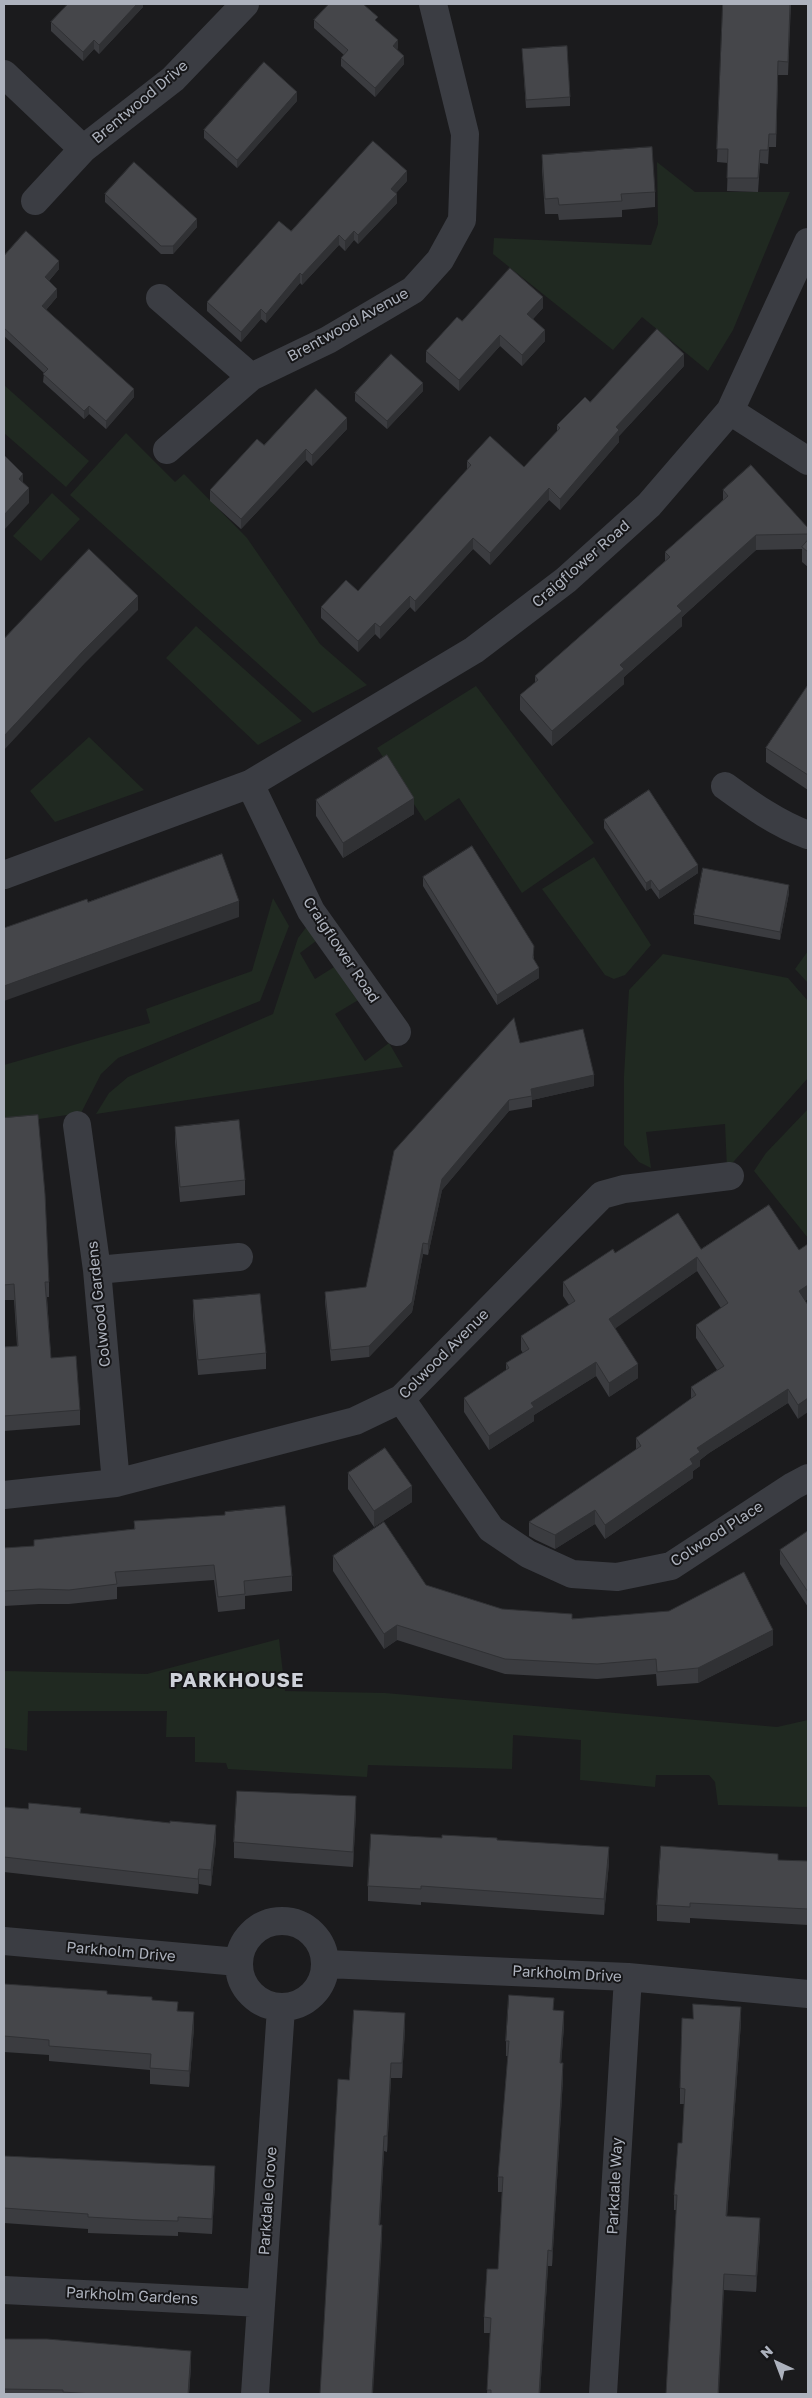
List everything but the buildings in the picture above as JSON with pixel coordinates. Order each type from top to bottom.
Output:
[{"type":"street","name":"Brentwood Drive","points":[[35,201],[83,149],[172,79],[245,4]]},
{"type":"street","name":"Brentwood Avenue","points":[[167,450],[251,377],[328,340],[413,290],[440,260],[462,220],[465,134],[433,4]]},
{"type":"street","points":[[4,74],[83,149]]},
{"type":"street","name":"Craigflower Road","points":[[4,875],[250,784],[474,650],[566,580],[649,505],[730,411],[808,242]]},
{"type":"street","points":[[160,298],[251,377]]},
{"type":"street","points":[[730,411],[808,461]]},
{"type":"street","name":"Craigflower Road","points":[[250,784],[311,911],[397,1032]]},
{"type":"street","points":[[725,786],[746,802],[794,830],[808,835]]},
{"type":"street","name":"Colwood Gardens","points":[[77,1125],[96,1270],[116,1482]]},
{"type":"street","name":"Colwood Avenue","points":[[4,1495],[116,1482],[355,1421],[401,1399],[602,1195],[624,1189],[730,1176]]},
{"type":"street","points":[[96,1270],[239,1258]]},
{"type":"street","name":"Colwood Place","points":[[401,1399],[492,1529],[528,1554],[572,1574],[617,1577],[671,1566],[808,1478]]},
{"type":"street","points":[[282,1920],[304,1926],[320,1942],[326,1964],[320,1986],[303,2002],[281,2008],[259,2001],[243,1984],[238,1962],[245,1941],[250,1936],[261,1926],[282,1920]]},
{"type":"street","name":"Parkholm Drive","points":[[4,1941],[238,1962]]},
{"type":"street","name":"Parkholm Drive","points":[[326,1964],[628,1977],[808,1994]]},
{"type":"street","name":"Parkdale Way","points":[[603,2394],[628,1977]]},
{"type":"street","name":"Parkdale Grove","points":[[255,2394],[281,2008]]},
{"type":"street","name":"Parkholm Gardens","points":[[4,2290],[260,2303]]},
{"type":"shaded area","points":[[657,162],[695,192],[790,192],[733,330],[708,371],[642,317],[613,350],[493,254],[494,238],[651,245],[658,224]]},
{"type":"shaded area","points":[[4,385],[89,461],[66,487],[4,433]]},
{"type":"shaded area","points":[[126,433],[175,482],[184,474],[247,538],[320,644],[367,685],[313,713],[70,495]]},
{"type":"shaded area","points":[[52,493],[80,519],[41,561],[13,536]]},
{"type":"shaded area","points":[[196,626],[302,721],[258,745],[166,658]]},
{"type":"shaded area","points":[[476,686],[594,843],[522,893],[459,798],[425,821],[377,748]]},
{"type":"shaded area","points":[[89,737],[144,790],[55,822],[30,791]]},
{"type":"shaded area","points":[[594,857],[651,945],[625,975],[614,979],[605,975],[542,889]]},
{"type":"shaded area","points":[[273,898],[289,926],[260,1001],[118,1058],[101,1074],[81,1113],[4,1124],[4,1065],[150,1023],[146,1009],[252,971]]},
{"type":"shaded area","points":[[308,925],[320,938],[300,953],[315,979],[339,964],[360,999],[335,1014],[365,1061],[389,1043],[403,1067],[96,1114],[109,1093],[128,1077],[273,1014],[298,938]]},
{"type":"shaded area","points":[[808,951],[808,983],[795,969]]},
{"type":"shaded area","points":[[663,954],[788,978],[808,1001],[808,1078],[727,1169],[725,1124],[646,1132],[651,1168],[639,1162],[624,1145],[624,1076],[629,990]]},
{"type":"shaded area","points":[[808,1109],[808,1238],[754,1171],[766,1153]]},
{"type":"shaded area","points":[[279,1639],[285,1691],[385,1693],[777,1727],[808,1720],[808,1807],[718,1805],[715,1782],[709,1775],[656,1775],[655,1787],[580,1780],[581,1740],[513,1735],[512,1769],[368,1765],[367,1777],[228,1769],[226,1763],[195,1762],[195,1737],[166,1737],[167,1711],[28,1711],[27,1751],[4,1748],[4,1671],[147,1674]]},
{"type":"district","name":"PARKHOUSE","points":[[237,1681]]}]
